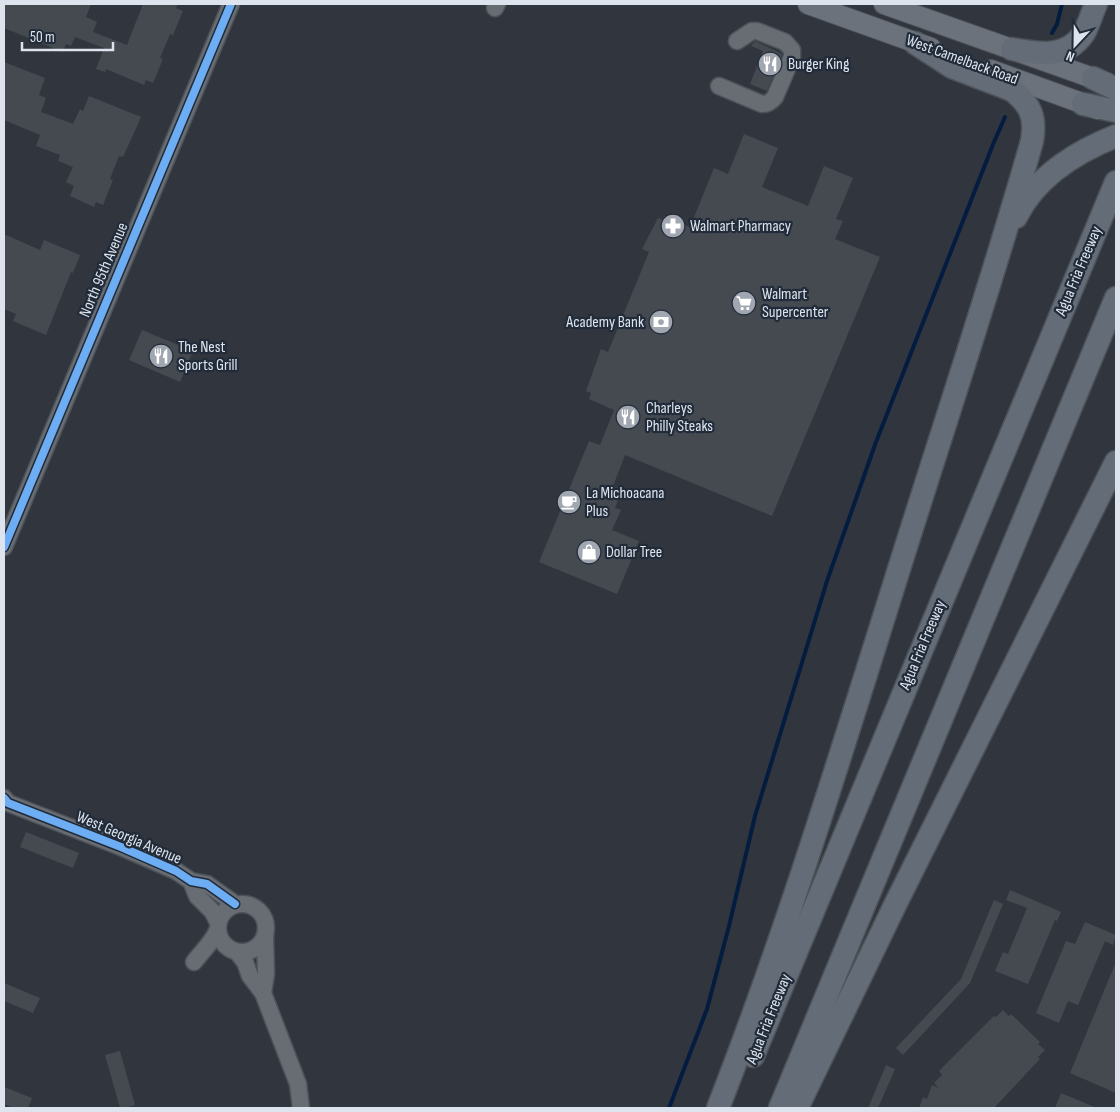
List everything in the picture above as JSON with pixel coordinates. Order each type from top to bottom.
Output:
[{"type":"highway","points":[[1012,49],[1042,54],[1067,50],[1077,42],[1084,32],[1096,4]]},
{"type":"highway","points":[[718,1108],[771,965],[840,756],[1000,250],[1032,141],[1033,115],[1026,103],[1012,90],[952,67],[916,43]]},
{"type":"highway","points":[[1093,78],[1116,88]]},
{"type":"highway","points":[[1083,104],[1116,111]]},
{"type":"highway","points":[[1000,250],[1018,213],[1031,193],[1043,180],[1071,158],[1116,136]]},
{"type":"highway","name":"Agua Fria Freeway","points":[[731,1108],[1116,182]]},
{"type":"highway","points":[[780,1108],[1116,298]]},
{"type":"highway","points":[[797,1108],[895,905],[1116,462]]},
{"type":"main road","name":"West Camelback Road","points":[[808,4],[1116,116]]},
{"type":"main road","name":"West Camelback Road","points":[[884,4],[1093,78]]},
{"type":"street","name":"North 95th Avenue","points":[[4,547],[231,4]]},
{"type":"street","points":[[719,86],[762,104],[771,102],[775,97],[792,57],[792,50],[785,42],[757,31],[752,31],[737,41]]},
{"type":"street","name":"West Georgia Avenue","points":[[5,802],[176,871],[191,881],[207,884],[235,904]]},
{"type":"street","name":"West Georgia Avenue","points":[[191,881],[197,896],[212,911],[218,926]]},
{"type":"street","points":[[263,993],[266,974],[266,922],[262,914],[250,905],[235,904],[221,914],[213,940],[194,962],[208,957],[218,950],[248,952],[261,944],[265,937]]},
{"type":"street","points":[[218,926],[220,939],[244,962],[250,976],[263,993],[298,1084],[301,1108]]},
{"type":"building","points":[[4,4],[91,4],[86,17],[97,22],[93,32],[127,45],[143,4],[178,4],[176,8],[183,11],[173,35],[170,34],[160,58],[163,59],[153,83],[146,80],[144,85],[106,69],[105,72],[96,69],[104,48],[75,37],[71,46],[66,44],[63,52],[4,28]]},
{"type":"building","name":"Burger King","points":[[755,41],[782,54],[767,91],[750,84],[763,51],[751,46]]},
{"type":"building","points":[[4,62],[45,78],[39,95],[46,98],[41,112],[73,124],[80,109],[83,111],[89,96],[141,117],[123,157],[119,156],[110,179],[113,180],[103,205],[96,202],[94,207],[70,196],[74,186],[66,182],[73,167],[58,161],[60,155],[36,146],[40,135],[4,120]]},
{"type":"building","name":"Walmart Supercenter","points":[[744,134],[778,148],[762,187],[808,206],[824,166],[853,178],[836,219],[843,221],[835,239],[880,257],[772,516],[625,455],[613,486],[618,488],[614,498],[618,500],[615,508],[621,510],[612,530],[639,541],[617,594],[539,562],[589,441],[600,445],[614,410],[589,399],[591,393],[586,391],[601,349],[608,352],[649,252],[642,249],[658,218],[663,220],[664,216],[690,227],[714,168],[728,174]]},
{"type":"building","points":[[4,234],[40,250],[44,240],[80,255],[73,273],[71,272],[46,335],[13,321],[16,314],[4,309]]},
{"type":"building","name":"The Nest Sports Grill","points":[[142,330],[193,351],[180,382],[129,360]]},
{"type":"building","points":[[26,832],[79,853],[73,868],[20,847]]},
{"type":"building","points":[[1010,890],[1061,912],[1057,921],[1055,920],[1028,984],[995,971],[1003,952],[1008,954],[1027,908],[1006,900]]},
{"type":"building","points":[[994,900],[1003,904],[970,983],[903,1055],[896,1048],[961,979]]},
{"type":"building","points":[[1085,922],[1116,935],[1113,945],[1105,941],[1078,1005],[1068,1001],[1059,1023],[1036,1013],[1066,941],[1075,944]]},
{"type":"building","points":[[1116,962],[1116,1093],[1070,1073]]},
{"type":"building","points":[[4,983],[40,998],[33,1013],[4,1001]]},
{"type":"building","points":[[1003,1010],[1009,1016],[1011,1014],[1040,1042],[1038,1044],[1045,1050],[1038,1057],[1040,1059],[994,1108],[919,1108],[923,1097],[927,1099],[932,1085],[939,1088],[934,1083],[942,1075],[939,1071],[994,1016],[996,1017]]},
{"type":"building","points":[[120,1051],[135,1105],[124,1108],[120,1108],[105,1055]]},
{"type":"building","points":[[886,1065],[895,1069],[878,1108],[868,1108]]},
{"type":"building","points":[[4,1087],[32,1098],[28,1108],[13,1108],[4,1104]]},
{"type":"building","points":[[1061,1093],[1097,1108],[1055,1108]]},
{"type":"waterway","points":[[1052,33],[1057,24],[1062,4]]},
{"type":"waterway","points":[[669,1108],[707,1009],[755,816],[827,581],[876,442],[1005,117]]},
{"type":"cycle path","points":[[4,547],[231,4]]},
{"type":"cycle path","points":[[4,798],[8,803],[121,847],[176,871],[191,881],[207,884],[235,904]]},
{"type":"place","name":"Burger King","points":[[770,64]]},
{"type":"place","name":"Walmart Pharmacy","points":[[673,226]]},
{"type":"place","name":"Walmart Supercenter","points":[[744,303]]},
{"type":"place","name":"Academy Bank","points":[[661,322]]},
{"type":"place","name":"The Nest Sports Grill","points":[[161,356]]},
{"type":"place","name":"Charleys Philly Steaks","points":[[628,417]]},
{"type":"place","name":"La Michoacana Plus","points":[[569,502]]},
{"type":"place","name":"Dollar Tree","points":[[589,552]]}]
